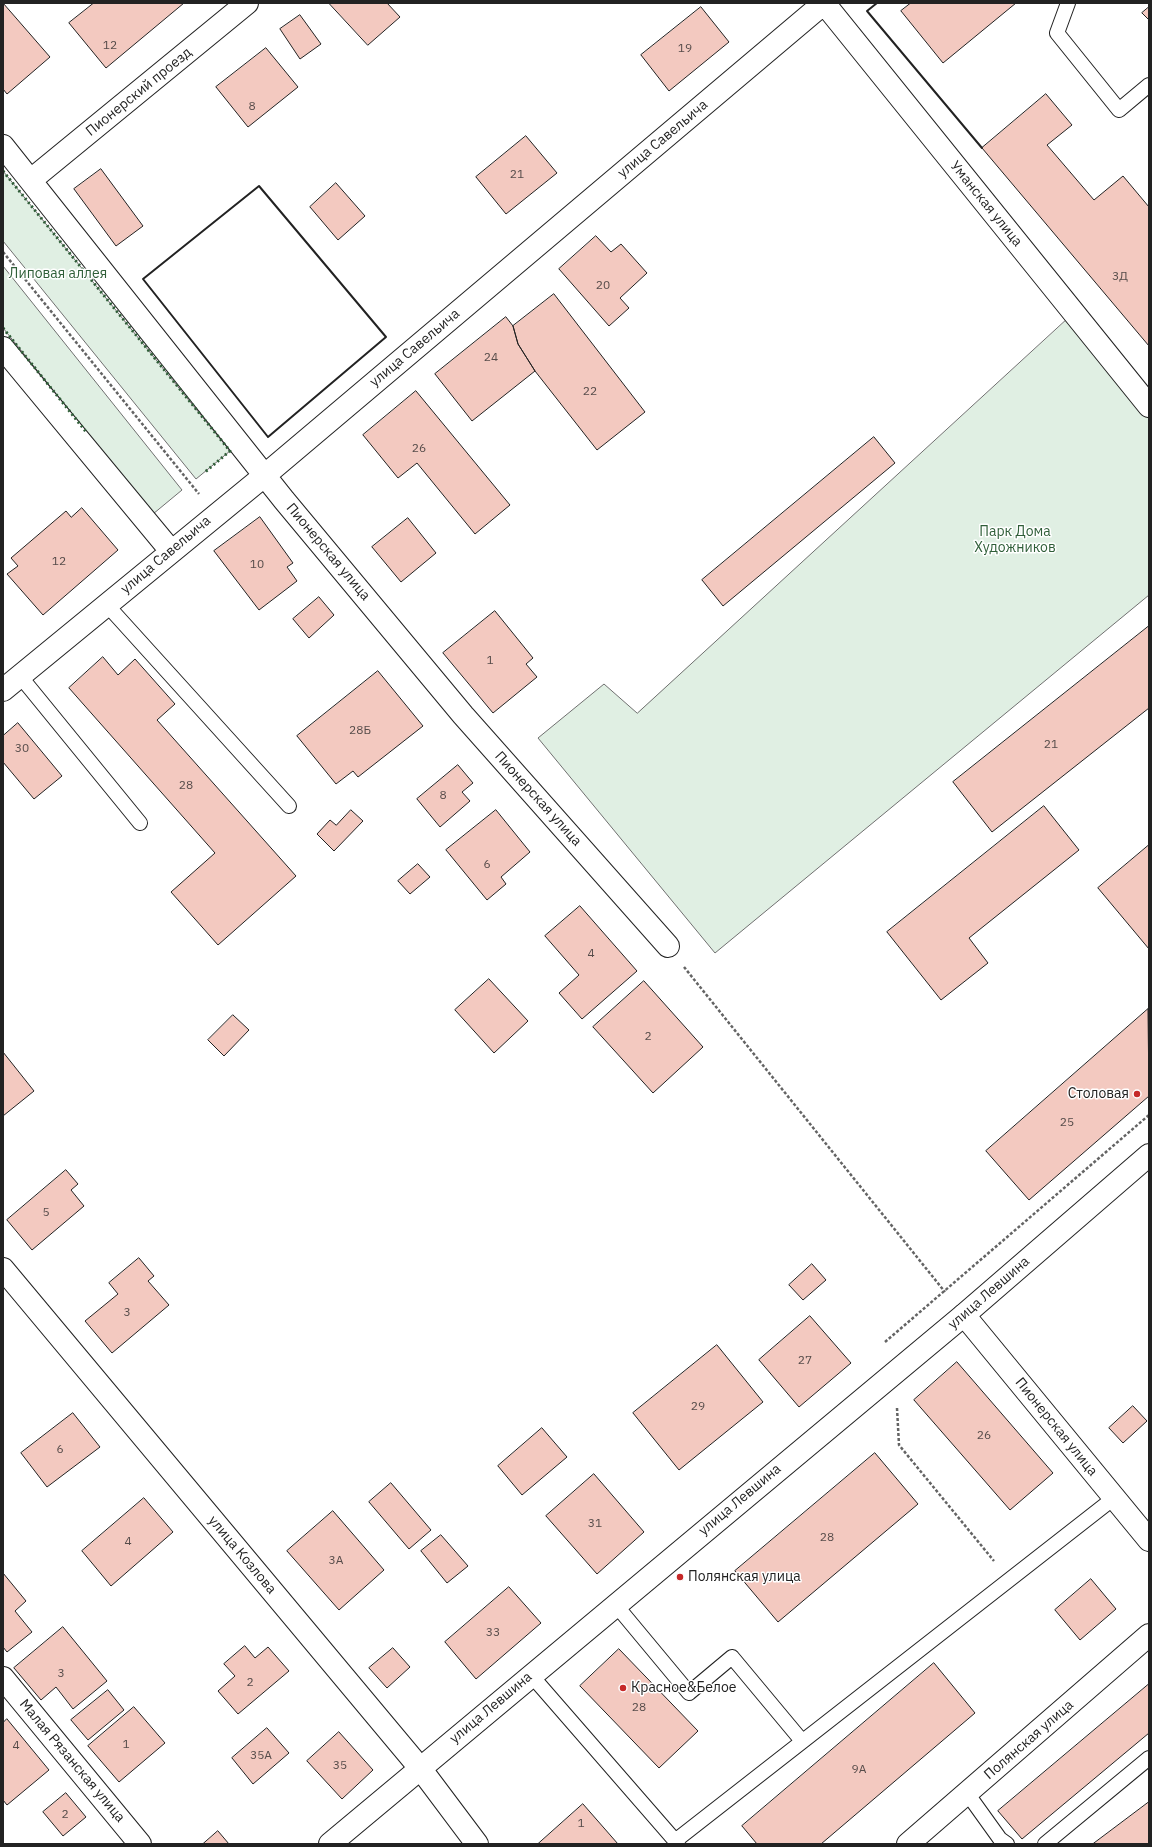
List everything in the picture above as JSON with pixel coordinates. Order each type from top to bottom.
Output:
[{"type":"street","name":"Пионерский проезд","points":[[31,180],[247,3]]},
{"type":"street","name":"Уманская улица","points":[[824,3],[1149,406]]},
{"type":"street","name":"улица Савельича","points":[[3,690],[215,514],[264,476],[824,3]]},
{"type":"street","name":"Пионерская улица","points":[[3,146],[264,476],[463,715],[668,946]]},
{"type":"street","points":[[3,348],[171,551]]},
{"type":"street","name":"улица Левшина","points":[[330,1844],[615,1604],[964,1315],[1149,1155]]},
{"type":"street","name":"улица Козлова","points":[[3,1269],[420,1768],[477,1844]]},
{"type":"street","name":"Пионерская улица","points":[[964,1315],[1149,1540]]},
{"type":"street","name":"Полянская улица","points":[[908,1844],[1149,1635]]},
{"type":"street","name":"Малая Рязанская улица","points":[[3,1678],[140,1844]]},
{"type":"lane","points":[[1068,3],[1057,34],[1119,110],[1149,86]]},
{"type":"lane","points":[[106,604],[289,806]]},
{"type":"lane","points":[[20,676],[140,823]]},
{"type":"lane","points":[[531,1675],[676,1842],[802,1741],[1114,1498]]},
{"type":"lane","points":[[615,1604],[689,1693],[732,1657],[802,1741]]},
{"type":"lane","points":[[1045,1844],[1149,1758]]},
{"type":"lane","points":[[967,1793],[1000,1839],[1007,1844]]},
{"type":"path","points":[[3,252],[215,514]]},
{"type":"path","points":[[668,946],[964,1315]]},
{"type":"path","points":[[895,1371],[899,1445],[1010,1579]]},
{"type":"green space","name":"Липовая аллея","points":[[3,171],[230,451],[196,479],[3,241]]},
{"type":"green space","name":"Липовая аллея","points":[[3,266],[182,490],[153,514],[3,328]]},
{"type":"green space","name":"Парк Дома Художников","points":[[1074,313],[1149,406],[1149,595],[715,953],[538,738],[604,684],[637,713]]},
{"type":"building","points":[[3,3],[50,57],[7,94],[3,89]]},
{"type":"building","points":[[94,3],[184,3],[106,68],[69,23]]},
{"type":"building","points":[[329,3],[387,3],[400,17],[368,45]]},
{"type":"building","points":[[911,3],[1016,3],[943,63],[901,11]]},
{"type":"building","points":[[701,7],[729,42],[669,91],[641,55]]},
{"type":"building","points":[[1149,7],[1149,20],[1142,13]]},
{"type":"building","points":[[300,15],[321,44],[300,59],[280,29]]},
{"type":"building","points":[[266,48],[298,87],[248,127],[216,87]]},
{"type":"building","points":[[1046,94],[1072,125],[1047,145],[1094,200],[1123,176],[1149,207],[1149,346],[982,148]]},
{"type":"building","points":[[526,136],[557,173],[506,214],[476,177]]},
{"type":"building","points":[[101,169],[143,226],[116,246],[74,189]]},
{"type":"building","points":[[336,183],[365,216],[338,240],[310,207]]},
{"type":"building","points":[[596,236],[611,252],[621,244],[647,273],[620,298],[629,308],[609,326],[559,269]]},
{"type":"building","points":[[554,294],[645,412],[597,450],[535,371],[518,344],[513,326]]},
{"type":"building","points":[[506,317],[513,326],[518,344],[535,371],[472,421],[435,374]]},
{"type":"building","points":[[416,391],[510,505],[475,534],[417,463],[398,478],[363,435]]},
{"type":"building","points":[[874,437],[895,463],[723,606],[702,580]]},
{"type":"building","points":[[82,508],[118,550],[43,615],[7,574],[18,566],[11,558],[66,511],[71,517]]},
{"type":"building","points":[[260,517],[293,563],[287,567],[297,581],[259,610],[214,551]]},
{"type":"building","points":[[408,518],[436,553],[401,582],[372,547]]},
{"type":"building","points":[[319,597],[334,615],[309,638],[293,619]]},
{"type":"building","points":[[495,611],[533,658],[526,664],[537,677],[493,713],[443,653]]},
{"type":"building","points":[[1149,626],[1149,708],[992,832],[953,782]]},
{"type":"building","points":[[103,657],[118,675],[135,659],[175,704],[157,720],[296,876],[218,945],[171,892],[215,853],[69,688]]},
{"type":"building","points":[[378,671],[423,726],[358,777],[353,771],[336,784],[297,736]]},
{"type":"building","points":[[18,723],[62,776],[34,799],[3,762],[3,736]]},
{"type":"building","points":[[458,765],[473,783],[462,792],[470,801],[440,827],[417,799]]},
{"type":"building","points":[[1044,806],[1079,850],[969,938],[988,963],[941,1000],[887,932]]},
{"type":"building","points":[[351,810],[363,821],[334,851],[317,834],[330,820],[336,825]]},
{"type":"building","points":[[496,810],[530,852],[501,877],[506,884],[487,900],[446,850]]},
{"type":"building","points":[[1149,845],[1149,949],[1098,888]]},
{"type":"building","points":[[418,864],[430,877],[410,894],[398,881]]},
{"type":"building","points":[[580,906],[637,971],[582,1019],[559,993],[579,975],[545,936]]},
{"type":"building","points":[[489,979],[528,1021],[494,1053],[455,1010]]},
{"type":"building","points":[[644,981],[703,1047],[653,1093],[593,1027]]},
{"type":"building","points":[[1148,1009],[1149,1096],[1029,1200],[986,1151]]},
{"type":"building","points":[[233,1015],[249,1030],[224,1056],[208,1040]]},
{"type":"building","points":[[3,1052],[34,1091],[3,1116]]},
{"type":"building","points":[[66,1170],[78,1184],[71,1190],[84,1206],[32,1250],[7,1220]]},
{"type":"building","points":[[139,1258],[154,1276],[148,1281],[169,1305],[112,1353],[85,1321],[118,1294],[109,1283]]},
{"type":"building","points":[[812,1264],[826,1280],[803,1300],[789,1285]]},
{"type":"building","points":[[810,1316],[851,1363],[799,1407],[759,1360]]},
{"type":"building","points":[[717,1345],[763,1402],[679,1470],[633,1413]]},
{"type":"building","points":[[957,1362],[1053,1473],[1010,1510],[914,1400]]},
{"type":"building","points":[[1133,1406],[1147,1421],[1123,1443],[1109,1428]]},
{"type":"building","points":[[73,1413],[100,1447],[47,1487],[21,1453]]},
{"type":"building","points":[[542,1428],[567,1457],[522,1495],[498,1466]]},
{"type":"building","points":[[875,1453],[918,1504],[778,1622],[735,1571]]},
{"type":"building","points":[[594,1474],[644,1532],[597,1574],[546,1516]]},
{"type":"building","points":[[391,1483],[431,1530],[409,1549],[369,1502]]},
{"type":"building","points":[[144,1498],[173,1532],[111,1586],[82,1551]]},
{"type":"building","points":[[333,1511],[384,1570],[339,1610],[287,1551]]},
{"type":"building","points":[[441,1535],[468,1566],[447,1583],[421,1551]]},
{"type":"building","points":[[3,1573],[26,1601],[15,1611],[32,1632],[7,1652],[3,1647]]},
{"type":"building","points":[[1091,1579],[1116,1609],[1080,1640],[1055,1610]]},
{"type":"building","points":[[509,1587],[541,1623],[476,1679],[445,1642]]},
{"type":"building","points":[[63,1627],[107,1681],[73,1709],[56,1687],[41,1700],[14,1668]]},
{"type":"building","points":[[245,1646],[255,1658],[268,1647],[289,1671],[238,1714],[218,1691],[235,1676],[224,1664]]},
{"type":"building","points":[[393,1648],[410,1667],[387,1688],[369,1668]]},
{"type":"building","points":[[619,1649],[698,1731],[659,1768],[580,1686]]},
{"type":"building","points":[[934,1663],[975,1713],[821,1844],[757,1844],[742,1826]]},
{"type":"building","points":[[1149,1684],[1149,1733],[1022,1839],[998,1811]]},
{"type":"building","points":[[108,1690],[124,1710],[88,1740],[71,1720]]},
{"type":"building","points":[[134,1707],[165,1743],[119,1782],[88,1746]]},
{"type":"building","points":[[7,1719],[49,1770],[7,1805],[3,1800],[3,1723]]},
{"type":"building","points":[[267,1728],[289,1753],[253,1784],[232,1758]]},
{"type":"building","points":[[339,1732],[373,1770],[342,1799],[307,1761]]},
{"type":"building","points":[[66,1793],[86,1817],[63,1836],[43,1812]]},
{"type":"building","points":[[1149,1802],[1149,1844],[1093,1844]]},
{"type":"building","points":[[583,1804],[618,1844],[538,1844]]},
{"type":"building","points":[[218,1831],[229,1844],[203,1844]]},
{"type":"hedge","points":[[3,171],[230,451],[205,472]]},
{"type":"hedge","points":[[3,328],[87,433]]},
{"type":"wall","points":[[877,3],[867,11],[982,148]]},
{"type":"wall","points":[[259,186],[386,337],[268,437],[143,279],[259,186]]},
{"type":"place","name":"Столовая","points":[[1137,1094]]},
{"type":"place","name":"Полянская улица","points":[[680,1577]]},
{"type":"place","name":"Красное&Белое","points":[[623,1688]]}]
